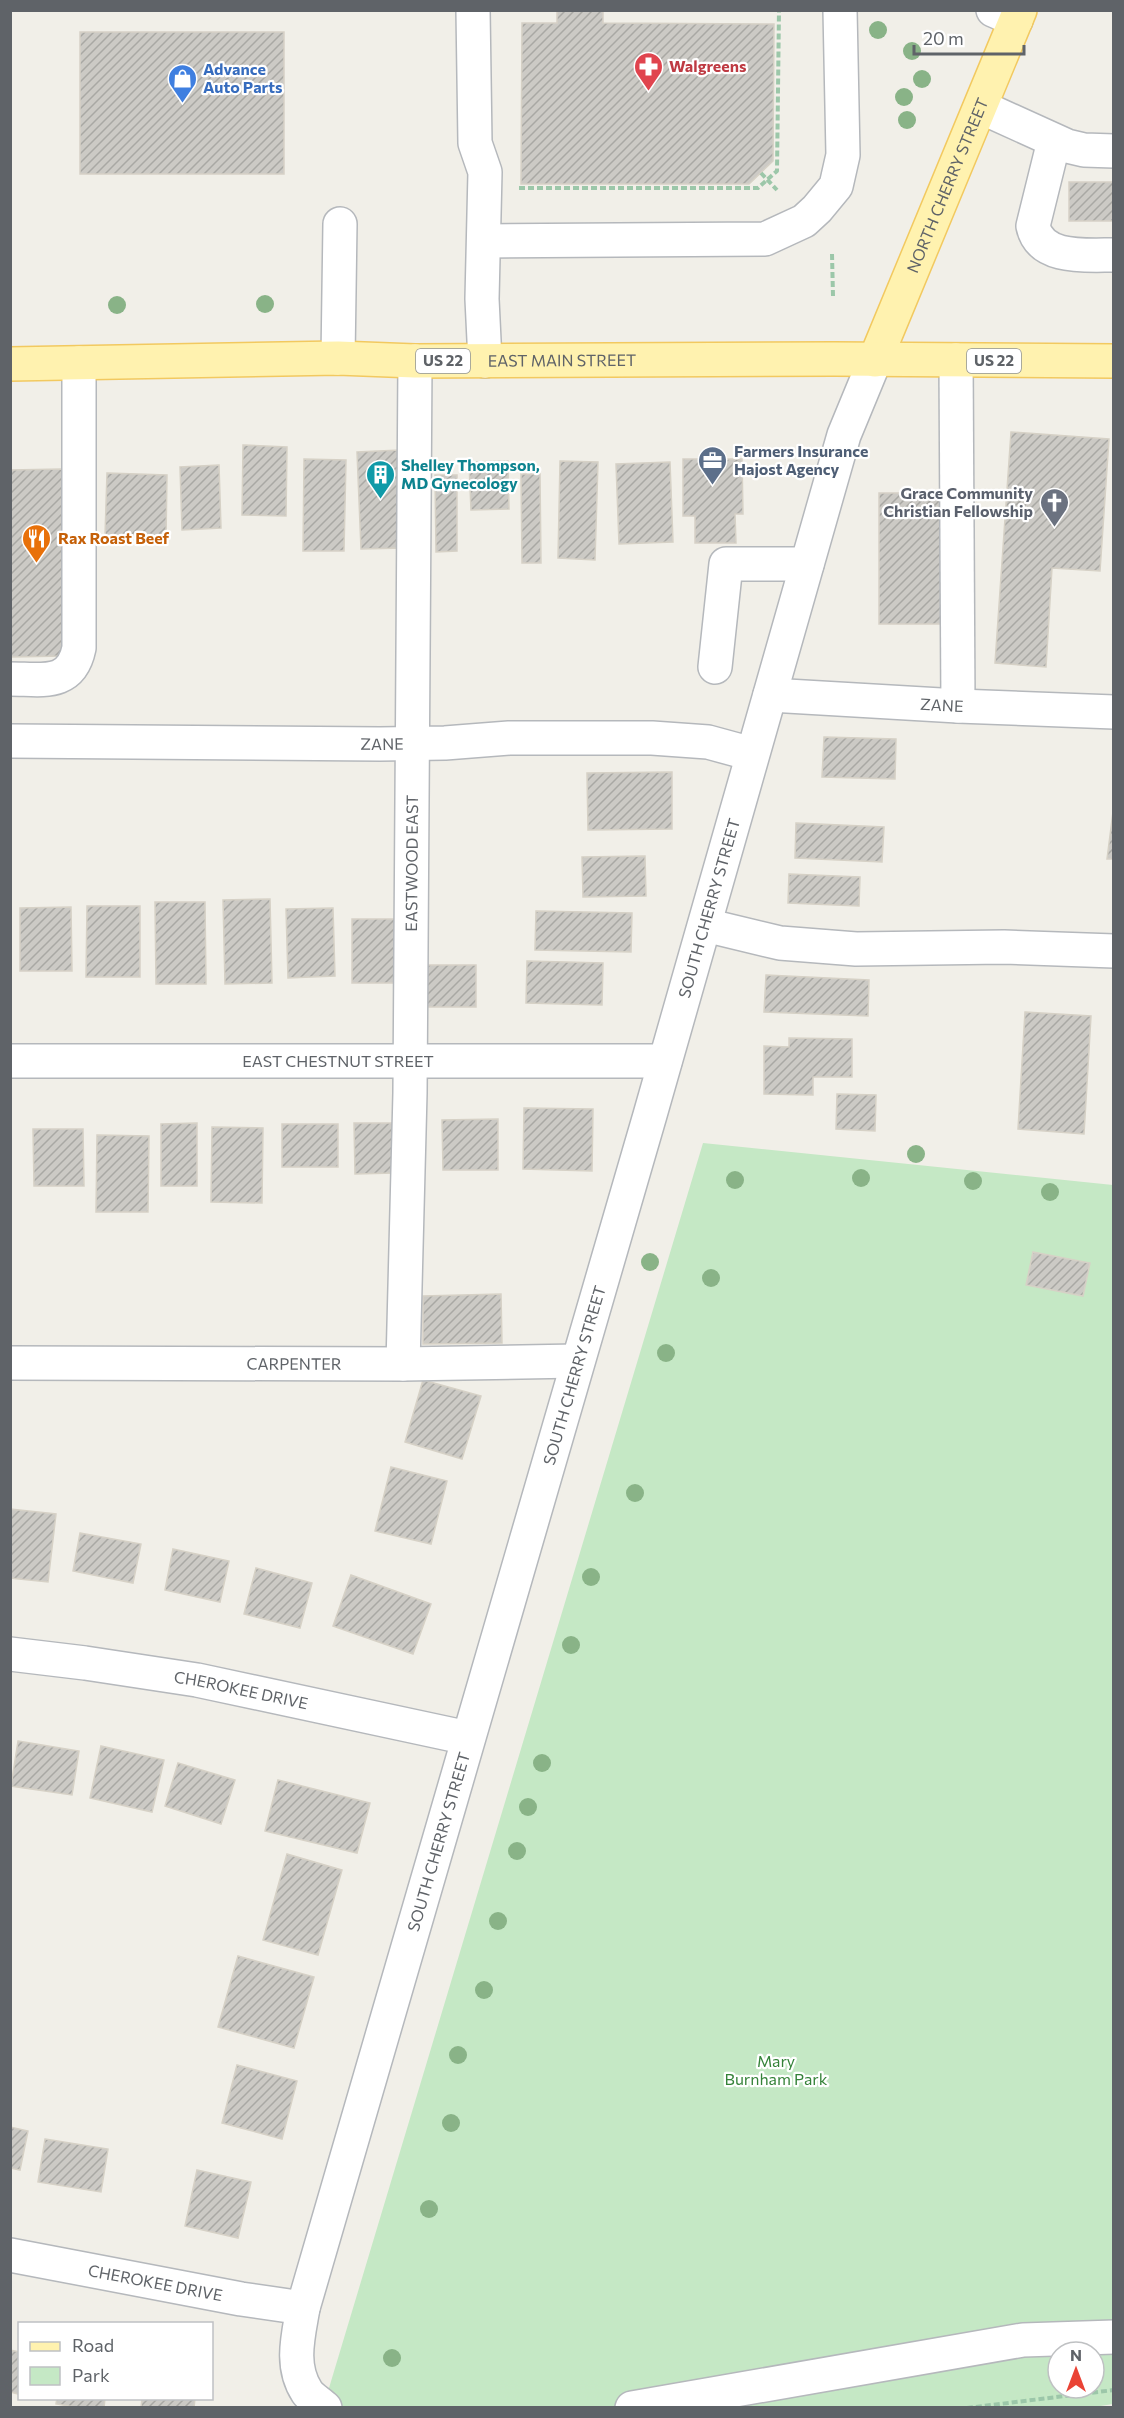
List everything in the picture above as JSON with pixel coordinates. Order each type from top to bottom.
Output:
[{"type":"main road","name":"NORTH CHERRY STREET","points":[[875,360],[981,106],[1009,14]]},
{"type":"main road","name":"EAST MAIN STREET","points":[[10,364],[338,358],[415,361],[1113,361]]},
{"type":"street","points":[[473,10],[474,143],[485,172],[482,299],[485,361]]},
{"type":"street","points":[[484,241],[765,239],[804,221],[818,209],[836,186],[843,155],[840,10]]},
{"type":"street","points":[[981,106],[1054,141],[1084,150],[1113,151]]},
{"type":"street","points":[[1054,141],[1033,226],[1034,235],[1041,243],[1071,255],[1113,255]]},
{"type":"street","points":[[338,358],[340,224]]},
{"type":"street","name":"SOUTH CHERRY STREET","points":[[316,2400],[296,2362],[296,2344],[303,2308],[705,925],[844,435],[875,360]]},
{"type":"street","points":[[956,360],[958,706]]},
{"type":"street","name":"EASTWOOD EAST","points":[[403,1364],[409,1060],[415,361]]},
{"type":"street","points":[[10,679],[61,677],[71,670],[76,662],[79,648],[79,363]]},
{"type":"street","points":[[715,667],[726,564],[807,564]]},
{"type":"street","name":"ZANE","points":[[770,695],[1113,712]]},
{"type":"street","name":"ZANE","points":[[10,741],[411,743],[508,738],[652,738],[708,741],[752,754]]},
{"type":"street","points":[[705,925],[780,943],[856,949],[1004,947],[1113,951]]},
{"type":"street","name":"EAST CHESTNUT STREET","points":[[10,1061],[665,1060]]},
{"type":"street","name":"CARPENTER","points":[[10,1363],[403,1364],[577,1361]]},
{"type":"street","name":"CHEROKEE DRIVE","points":[[10,1654],[197,1680],[468,1738]]},
{"type":"street","name":"CHEROKEE DRIVE","points":[[10,2255],[241,2299],[303,2308]]},
{"type":"street","points":[[632,2408],[1023,2340],[1113,2337]]},
{"type":"path","points":[[528,188],[758,188],[777,171],[779,10]]},
{"type":"path","points":[[761,173],[777,190]]},
{"type":"path","points":[[832,254],[833,296]]},
{"type":"path","points":[[967,2408],[1113,2390]]},
{"type":"green space","name":"Mary Burnham Park","points":[[703,1143],[1113,1185],[1113,2404],[1088,2408],[323,2408]]},
{"type":"building","name":"Walgreens","points":[[557,10],[603,10],[603,23],[774,24],[773,161],[749,184],[521,184],[522,23],[557,23]]},
{"type":"building","name":"Advance Auto Parts","points":[[80,32],[284,32],[284,174],[80,174]]},
{"type":"building","points":[[1069,182],[1114,182],[1114,221],[1069,221]]},
{"type":"building","name":"Grace Community Christian Fellowship","points":[[1011,432],[1109,439],[1100,571],[1052,568],[1046,667],[995,663]]},
{"type":"building","points":[[243,445],[287,447],[286,516],[242,515]]},
{"type":"building","name":"Shelley Thompson, MD Gynecology","points":[[400,450],[404,548],[361,549],[357,452]]},
{"type":"building","points":[[304,459],[346,460],[344,551],[303,551]]},
{"type":"building","name":"Farmers Insurance Hajost Agency","points":[[683,459],[742,459],[743,514],[735,514],[736,543],[695,543],[695,516],[683,516]]},
{"type":"building","points":[[508,461],[509,509],[471,510],[469,462]]},
{"type":"building","points":[[560,461],[598,462],[595,560],[558,558]]},
{"type":"building","points":[[670,462],[673,542],[619,544],[616,464]]},
{"type":"building","points":[[219,465],[221,528],[182,530],[180,467]]},
{"type":"building","name":"Rax Roast Beef","points":[[62,469],[65,656],[10,657],[10,470]]},
{"type":"building","points":[[107,473],[167,475],[166,538],[105,536]]},
{"type":"building","points":[[521,474],[540,474],[541,563],[522,563]]},
{"type":"building","points":[[435,475],[457,475],[457,551],[436,552]]},
{"type":"building","points":[[879,493],[942,493],[942,624],[879,624]]},
{"type":"building","points":[[824,737],[896,739],[895,779],[822,777]]},
{"type":"building","points":[[672,772],[672,829],[588,830],[587,773]]},
{"type":"building","points":[[1114,804],[1114,859],[1107,859]]},
{"type":"building","points":[[796,823],[884,827],[882,862],[795,858]]},
{"type":"building","points":[[645,856],[646,896],[583,897],[582,857]]},
{"type":"building","points":[[789,874],[860,877],[859,906],[788,903]]},
{"type":"building","points":[[270,899],[272,983],[225,984],[223,900]]},
{"type":"building","points":[[155,902],[205,902],[206,984],[156,984]]},
{"type":"building","points":[[87,906],[140,906],[140,977],[86,977]]},
{"type":"building","points":[[71,907],[72,971],[20,971],[20,908]]},
{"type":"building","points":[[333,908],[335,976],[288,978],[286,909]]},
{"type":"building","points":[[536,911],[632,913],[631,952],[535,950]]},
{"type":"building","points":[[352,919],[395,919],[396,983],[352,983]]},
{"type":"building","points":[[527,961],[603,963],[602,1005],[526,1003]]},
{"type":"building","points":[[425,965],[476,965],[476,1007],[425,1007]]},
{"type":"building","points":[[766,975],[869,980],[868,1016],[764,1012]]},
{"type":"building","points":[[1025,1012],[1091,1016],[1084,1134],[1018,1129]]},
{"type":"building","points":[[789,1038],[852,1039],[852,1077],[813,1077],[813,1095],[764,1094],[764,1046],[789,1047]]},
{"type":"building","points":[[837,1094],[876,1095],[875,1131],[836,1129]]},
{"type":"building","points":[[524,1108],[593,1109],[592,1171],[523,1169]]},
{"type":"building","points":[[498,1119],[498,1170],[443,1170],[442,1120]]},
{"type":"building","points":[[197,1123],[197,1186],[161,1186],[161,1124]]},
{"type":"building","points":[[354,1123],[394,1123],[394,1173],[355,1174]]},
{"type":"building","points":[[282,1124],[338,1124],[338,1167],[282,1167]]},
{"type":"building","points":[[212,1127],[263,1128],[262,1203],[211,1202]]},
{"type":"building","points":[[33,1129],[83,1129],[84,1186],[34,1186]]},
{"type":"building","points":[[97,1135],[149,1136],[148,1212],[96,1212]]},
{"type":"building","points":[[1033,1252],[1090,1263],[1083,1296],[1026,1285]]},
{"type":"building","points":[[501,1294],[502,1343],[423,1344],[423,1296]]},
{"type":"building","points":[[423,1380],[481,1396],[462,1459],[405,1442]]},
{"type":"building","points":[[391,1467],[447,1481],[431,1544],[375,1531]]},
{"type":"building","points":[[10,1509],[56,1514],[48,1582],[10,1578]]},
{"type":"building","points":[[80,1533],[141,1544],[133,1583],[73,1571]]},
{"type":"building","points":[[173,1549],[229,1561],[220,1602],[165,1590]]},
{"type":"building","points":[[256,1568],[312,1583],[300,1628],[244,1614]]},
{"type":"building","points":[[351,1575],[431,1604],[413,1654],[333,1626]]},
{"type":"building","points":[[18,1741],[79,1751],[72,1795],[11,1786]]},
{"type":"building","points":[[101,1746],[164,1760],[152,1812],[90,1798]]},
{"type":"building","points":[[178,1763],[235,1780],[221,1824],[165,1806]]},
{"type":"building","points":[[278,1780],[370,1803],[357,1853],[265,1831]]},
{"type":"building","points":[[287,1854],[342,1870],[318,1955],[263,1940]]},
{"type":"building","points":[[238,1956],[314,1977],[294,2048],[218,2027]]},
{"type":"building","points":[[237,2065],[297,2081],[282,2139],[222,2123]]},
{"type":"building","points":[[10,2127],[28,2131],[20,2170],[10,2168]]},
{"type":"building","points":[[45,2139],[108,2149],[101,2192],[38,2182]]},
{"type":"building","points":[[197,2170],[251,2182],[238,2238],[185,2226]]},
{"type":"building","points":[[10,2350],[18,2352],[18,2394],[10,2392]]},
{"type":"building","points":[[57,2400],[105,2400],[104,2408],[81,2408],[56,2404]]},
{"type":"building","points":[[142,2400],[195,2400],[194,2408],[141,2408]]},
{"type":"place","name":"Walgreens","points":[[648,92]]},
{"type":"place","name":"Advance Auto Parts","points":[[182,104]]},
{"type":"place","name":"Farmers Insurance Hajost Agency","points":[[713,486]]},
{"type":"place","name":"Shelley Thompson, MD Gynecology","points":[[380,500]]},
{"type":"place","name":"Grace Community Christian Fellowship","points":[[1054,528]]},
{"type":"place","name":"Rax Roast Beef","points":[[37,564]]}]
